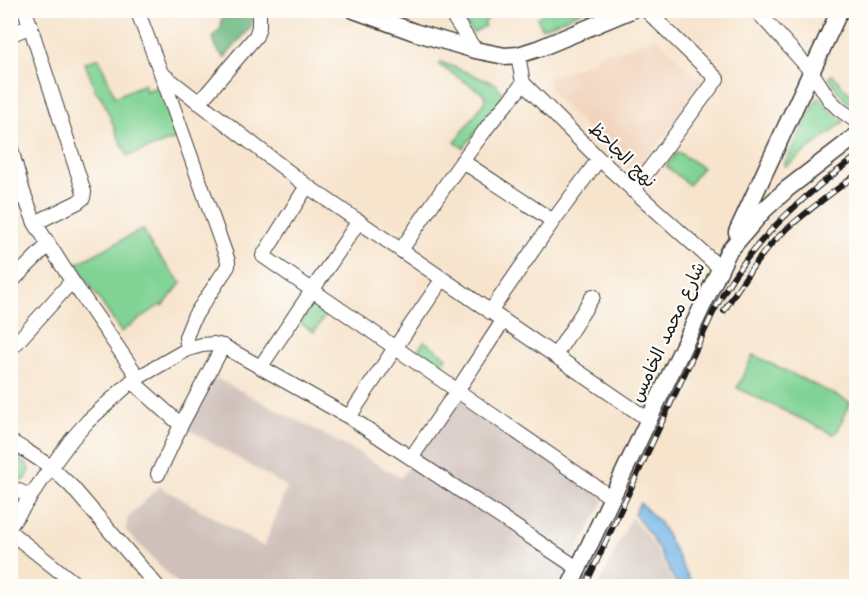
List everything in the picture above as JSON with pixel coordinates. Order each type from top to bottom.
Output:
[{"type":"main road","points":[[354,10],[414,32],[475,50],[505,56],[518,55],[540,48],[631,10]]},
{"type":"main road","points":[[728,252],[840,10]]},
{"type":"main road","name":"شارع محمد الخامس","points":[[570,586],[728,252],[764,210],[787,189],[856,136]]},
{"type":"street","points":[[25,10],[84,192],[83,198],[78,202],[35,223]]},
{"type":"street","points":[[137,10],[228,261],[228,266],[194,317],[186,337],[188,349]]},
{"type":"street","points":[[199,103],[256,36],[259,27],[259,10]]},
{"type":"street","points":[[449,10],[475,50]]},
{"type":"street","points":[[633,191],[717,79],[646,10]]},
{"type":"street","points":[[756,10],[812,71],[829,99],[856,121]]},
{"type":"street","points":[[10,34],[31,26]]},
{"type":"street","points":[[401,250],[462,161],[488,126],[514,97],[523,82],[518,55]]},
{"type":"street","points":[[161,73],[307,186],[649,420]]},
{"type":"street","name":"نهج الجاحظ","points":[[523,82],[599,159],[720,268]]},
{"type":"street","points":[[11,148],[23,192],[35,223],[48,245],[135,379],[181,425]]},
{"type":"street","points":[[490,312],[599,159]]},
{"type":"street","points":[[462,161],[553,221]]},
{"type":"street","points":[[307,186],[263,256],[612,498]]},
{"type":"street","points":[[10,203],[23,192]]},
{"type":"street","points":[[261,366],[359,221]]},
{"type":"street","points":[[10,282],[48,245]]},
{"type":"street","points":[[349,417],[442,280]]},
{"type":"street","points":[[10,350],[72,281]]},
{"type":"street","points":[[555,356],[593,296]]},
{"type":"street","points":[[411,458],[503,321]]},
{"type":"street","points":[[10,526],[72,439],[88,421],[135,379],[188,349],[214,344],[223,346],[261,366],[349,417],[579,569]]},
{"type":"street","points":[[158,474],[223,346]]},
{"type":"street","points":[[10,441],[51,467],[72,487],[157,586]]},
{"type":"street","points":[[10,486],[30,496]]},
{"type":"street","points":[[10,532],[78,586]]},
{"type":"shaded area","points":[[655,37],[705,84],[634,173],[623,166],[560,101],[552,92],[547,79],[597,60],[596,56],[611,50],[613,53]]},
{"type":"shaded area","points":[[214,377],[344,445],[401,478],[457,395],[605,499],[558,586],[180,586],[126,531],[127,519],[159,486],[264,547],[287,487],[186,428]]},
{"type":"shaded area","points":[[631,517],[649,538],[676,586],[599,586]]},
{"type":"green space","points":[[254,11],[251,27],[224,58],[215,45],[213,36],[221,29],[221,19]]},
{"type":"green space","points":[[457,11],[488,11],[491,16],[484,23],[485,26],[473,33]]},
{"type":"green space","points":[[546,11],[583,11],[542,28],[537,18]]},
{"type":"green space","points":[[99,58],[115,97],[144,84],[146,91],[158,87],[178,138],[128,156],[102,98],[96,92],[85,63]]},
{"type":"green space","points":[[441,62],[496,84],[505,96],[463,148],[455,142],[485,101],[484,94],[439,65]]},
{"type":"green space","points":[[833,75],[856,99],[856,107],[837,90],[829,77]]},
{"type":"green space","points":[[820,98],[844,122],[787,166],[784,165],[817,99]]},
{"type":"green space","points":[[678,152],[702,167],[689,185],[666,166]]},
{"type":"green space","points":[[143,229],[151,246],[181,283],[163,306],[160,305],[121,332],[76,264]]},
{"type":"green space","points":[[314,301],[329,310],[314,332],[300,323]]},
{"type":"green space","points":[[424,341],[447,357],[437,372],[414,356]]},
{"type":"green space","points":[[753,355],[850,402],[838,430],[833,434],[737,388]]},
{"type":"green space","points":[[18,459],[28,465],[30,471],[26,479],[17,482],[11,478],[11,471]]},
{"type":"water","points":[[640,503],[660,523],[693,586],[678,586],[651,536],[634,514]]},
{"type":"railway","points":[[585,586],[713,313],[730,282],[777,224],[807,196],[856,157]]},
{"type":"railway","points":[[724,311],[748,274],[776,239],[805,213],[856,175]]}]
